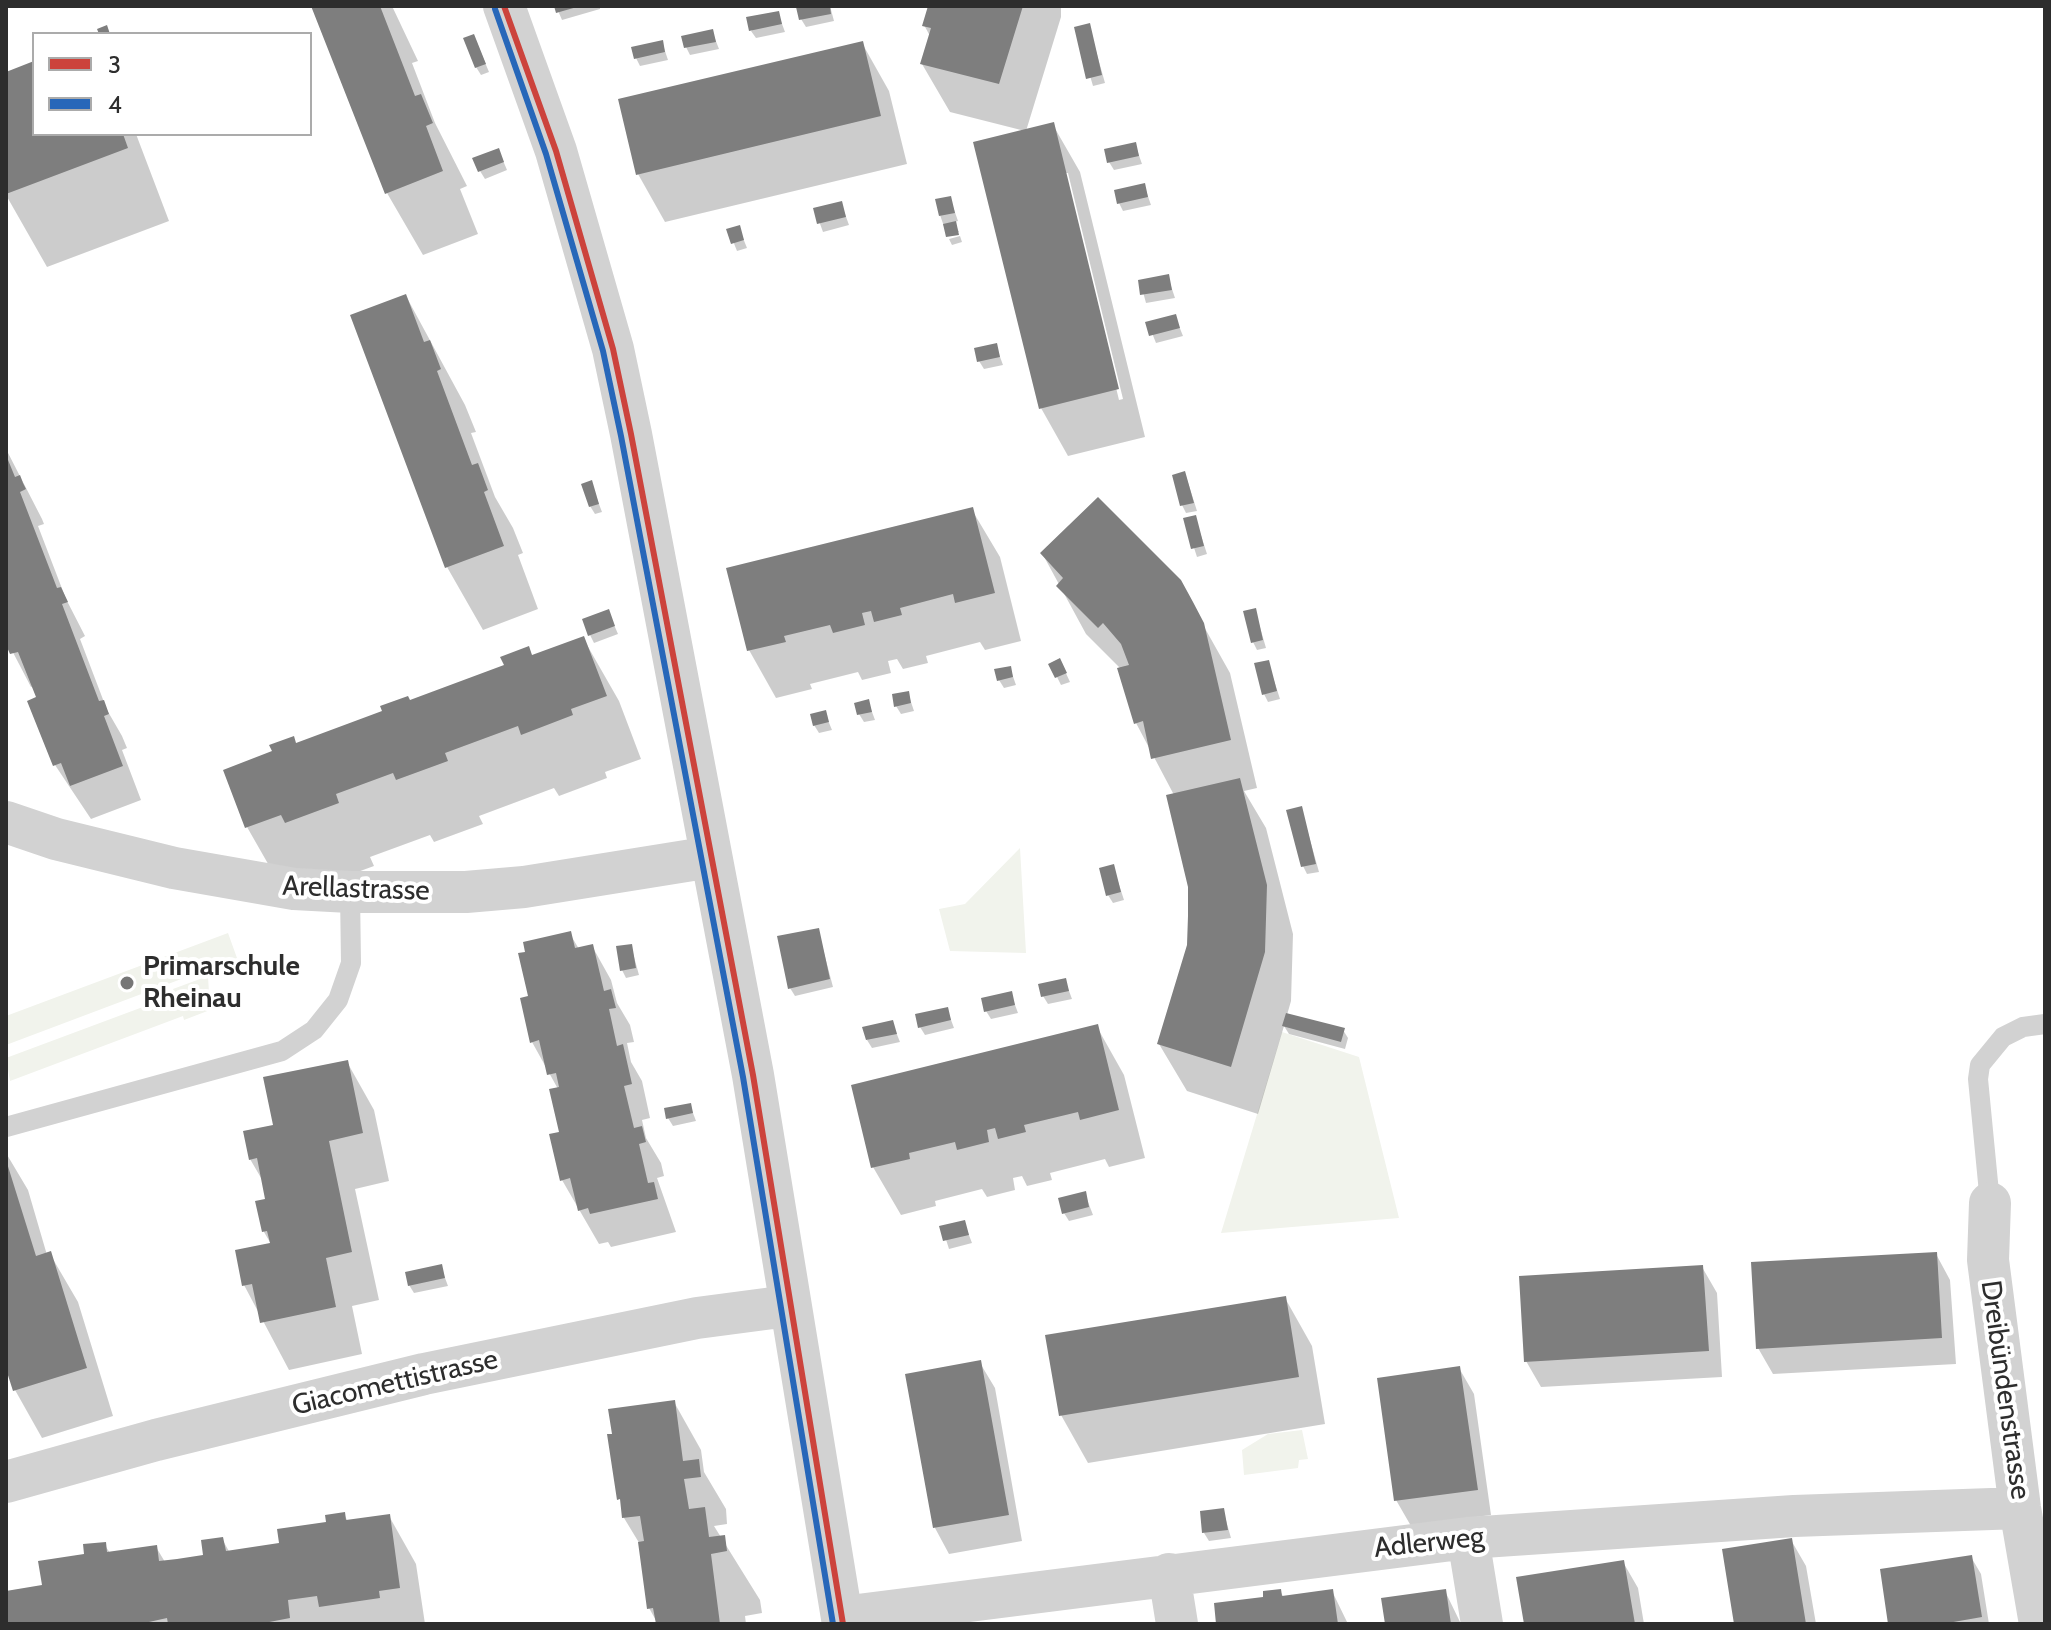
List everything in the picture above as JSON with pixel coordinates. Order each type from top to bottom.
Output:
[{"type":"street","points":[[504,6],[556,151],[613,349],[753,1075],[788,1306],[842,1621]]},
{"type":"street","name":"Arellastrasse","points":[[6,822],[71,843],[174,868],[294,889],[350,892],[466,892],[524,887],[711,857]]},
{"type":"street","name":"Dreibündenstrasse","points":[[1990,1203],[1988,1260],[2020,1508],[2040,1624]]},
{"type":"street","name":"Giacomettistrasse","points":[[6,1482],[156,1440],[424,1374],[697,1318],[788,1306]]},
{"type":"street","name":"Adlerweg","points":[[842,1621],[1169,1574],[1468,1538],[1794,1516],[2020,1508]]},
{"type":"street","points":[[1468,1538],[1482,1624]]},
{"type":"street","points":[[1169,1574],[1177,1624]]},
{"type":"lane","points":[[6,1127],[282,1051],[314,1030],[338,1000],[351,963],[350,892]]},
{"type":"lane","points":[[1990,1203],[1978,1079],[1980,1065],[2003,1037],[2023,1027],[2045,1024]]},
{"type":"shaded area","points":[[1020,848],[1026,953],[950,951],[939,909],[965,904]]},
{"type":"shaded area","points":[[228,933],[237,958],[6,1045],[6,1016]]},
{"type":"shaded area","points":[[208,976],[210,1010],[184,1020],[183,1016],[10,1081],[6,1058],[175,995],[173,989]]},
{"type":"shaded area","points":[[1282,1032],[1359,1057],[1399,1218],[1221,1233]]},
{"type":"shaded area","points":[[1302,1430],[1308,1459],[1299,1460],[1298,1468],[1244,1475],[1242,1450],[1268,1434]]},
{"type":"building","points":[[311,6],[380,6],[415,96],[421,94],[433,123],[426,126],[443,171],[385,194]]},
{"type":"building","points":[[554,6],[577,6],[577,7],[556,13]]},
{"type":"building","points":[[830,6],[831,14],[799,20],[796,7]]},
{"type":"building","points":[[928,6],[1023,6],[999,84],[920,64],[931,28],[922,26]]},
{"type":"building","points":[[779,11],[782,24],[749,31],[746,17]]},
{"type":"building","points":[[1090,23],[1102,75],[1086,79],[1074,27]]},
{"type":"building","points":[[107,25],[109,32],[98,32],[97,29]]},
{"type":"building","points":[[713,29],[716,42],[684,48],[681,36]]},
{"type":"building","points":[[474,34],[486,64],[475,68],[463,38]]},
{"type":"building","points":[[663,40],[665,52],[634,59],[631,47]]},
{"type":"building","points":[[863,41],[881,116],[636,175],[618,99]]},
{"type":"building","points":[[32,62],[32,136],[124,136],[128,148],[6,194],[6,72]]},
{"type":"building","points":[[1054,122],[1119,389],[1039,409],[973,142]]},
{"type":"building","points":[[1136,142],[1139,156],[1107,163],[1104,149]]},
{"type":"building","points":[[499,148],[504,162],[478,172],[472,158]]},
{"type":"building","points":[[1145,183],[1148,197],[1117,204],[1114,190]]},
{"type":"building","points":[[951,196],[955,213],[939,216],[935,199]]},
{"type":"building","points":[[842,201],[846,217],[817,224],[813,208]]},
{"type":"building","points":[[956,221],[959,235],[946,237],[943,224]]},
{"type":"building","points":[[740,225],[744,240],[731,244],[726,229]]},
{"type":"building","points":[[1169,274],[1172,290],[1140,295],[1138,280]]},
{"type":"building","points":[[406,294],[424,342],[430,340],[441,369],[437,371],[472,465],[478,463],[488,490],[484,492],[504,546],[445,568],[350,315]]},
{"type":"building","points":[[1176,314],[1180,328],[1149,336],[1145,322]]},
{"type":"building","points":[[997,343],[1000,357],[977,362],[974,348]]},
{"type":"building","points":[[6,455],[15,477],[20,475],[26,489],[20,492],[57,588],[61,587],[68,602],[62,604],[99,701],[104,700],[109,714],[104,716],[123,766],[70,786],[61,763],[53,766],[27,701],[36,697],[18,652],[10,654],[6,645]]},
{"type":"building","points":[[1185,471],[1194,503],[1180,506],[1172,475]]},
{"type":"building","points":[[592,480],[599,504],[589,507],[581,484]]},
{"type":"building","points":[[1098,497],[1181,580],[1204,623],[1231,740],[1151,759],[1143,721],[1134,724],[1117,668],[1129,665],[1121,644],[1103,623],[1098,628],[1056,586],[1063,578],[1040,553]]},
{"type":"building","points":[[973,507],[995,593],[955,603],[953,594],[900,608],[902,615],[874,622],[871,611],[862,613],[865,625],[833,633],[830,625],[784,636],[786,642],[747,651],[726,568]]},
{"type":"building","points":[[1196,515],[1204,546],[1191,549],[1183,518]]},
{"type":"building","points":[[1256,608],[1263,640],[1251,643],[1243,611]]},
{"type":"building","points":[[609,609],[615,626],[588,636],[582,619]]},
{"type":"building","points":[[584,636],[607,696],[571,709],[573,715],[521,735],[518,726],[445,753],[448,761],[396,780],[393,773],[336,794],[339,803],[285,823],[281,815],[245,828],[223,770],[272,751],[269,745],[294,736],[296,743],[382,711],[380,706],[408,696],[410,700],[504,665],[500,657],[529,646],[532,655]]},
{"type":"building","points":[[1060,658],[1067,673],[1055,678],[1048,664]]},
{"type":"building","points":[[1269,660],[1277,691],[1262,695],[1254,663]]},
{"type":"building","points":[[1011,666],[1013,677],[997,681],[994,669]]},
{"type":"building","points":[[909,691],[911,703],[894,707],[892,694]]},
{"type":"building","points":[[869,699],[872,712],[857,715],[854,703]]},
{"type":"building","points":[[826,710],[829,722],[813,726],[810,714]]},
{"type":"building","points":[[1240,778],[1267,885],[1265,952],[1231,1067],[1157,1044],[1187,945],[1188,887],[1166,795]]},
{"type":"building","points":[[1302,806],[1316,864],[1301,867],[1286,810]]},
{"type":"building","points":[[1114,864],[1121,892],[1106,896],[1099,868]]},
{"type":"building","points":[[819,928],[830,979],[788,989],[777,936]]},
{"type":"building","points":[[571,931],[575,948],[593,944],[604,991],[611,989],[616,1008],[609,1009],[617,1046],[623,1044],[632,1084],[624,1086],[634,1128],[642,1126],[646,1142],[639,1144],[648,1183],[654,1182],[658,1199],[590,1214],[588,1208],[578,1211],[570,1178],[560,1181],[549,1134],[559,1132],[549,1089],[559,1087],[556,1073],[547,1075],[539,1040],[530,1043],[520,998],[528,996],[518,953],[525,952],[523,942]]},
{"type":"building","points":[[632,944],[636,968],[620,971],[616,946]]},
{"type":"building","points":[[1066,978],[1069,991],[1041,997],[1038,984]]},
{"type":"building","points":[[1012,991],[1015,1005],[984,1012],[981,998]]},
{"type":"building","points":[[948,1007],[951,1020],[918,1028],[915,1014]]},
{"type":"building","points":[[1286,1013],[1345,1028],[1341,1042],[1282,1026]]},
{"type":"building","points":[[893,1020],[897,1034],[866,1040],[862,1027]]},
{"type":"building","points":[[1098,1024],[1119,1110],[1080,1120],[1078,1112],[1024,1125],[1026,1132],[998,1139],[995,1128],[987,1130],[989,1142],[957,1150],[955,1142],[909,1153],[910,1159],[871,1168],[851,1085]]},
{"type":"building","points":[[348,1060],[363,1133],[329,1141],[352,1252],[326,1258],[336,1307],[260,1323],[252,1284],[242,1286],[235,1250],[270,1243],[267,1231],[262,1232],[255,1201],[265,1199],[257,1158],[249,1160],[243,1131],[273,1125],[263,1077]]},
{"type":"building","points":[[691,1103],[693,1113],[666,1119],[664,1108]]},
{"type":"building","points":[[6,1160],[36,1256],[51,1251],[87,1368],[13,1391],[6,1369]]},
{"type":"building","points":[[1086,1191],[1089,1207],[1062,1214],[1058,1198]]},
{"type":"building","points":[[965,1220],[969,1235],[943,1241],[939,1226]]},
{"type":"building","points":[[1937,1252],[1942,1338],[1756,1349],[1751,1262]]},
{"type":"building","points":[[442,1264],[445,1278],[408,1286],[405,1272]]},
{"type":"building","points":[[1703,1265],[1709,1351],[1524,1362],[1519,1276]]},
{"type":"building","points":[[1286,1296],[1299,1377],[1059,1416],[1045,1335]]},
{"type":"building","points":[[981,1360],[1009,1515],[933,1528],[905,1374]]},
{"type":"building","points":[[1460,1366],[1478,1490],[1394,1501],[1377,1378]]},
{"type":"building","points":[[675,1400],[683,1461],[699,1459],[701,1477],[684,1479],[689,1509],[705,1507],[709,1537],[725,1535],[727,1551],[711,1554],[720,1624],[656,1624],[653,1608],[647,1609],[638,1542],[644,1541],[640,1516],[622,1518],[620,1499],[617,1500],[607,1434],[612,1434],[608,1409]]},
{"type":"building","points":[[1224,1508],[1228,1530],[1202,1533],[1200,1511]]},
{"type":"building","points":[[345,1512],[346,1520],[390,1514],[400,1588],[379,1591],[380,1598],[319,1607],[317,1596],[288,1600],[290,1618],[259,1624],[168,1624],[167,1618],[140,1624],[6,1624],[6,1591],[42,1585],[38,1561],[84,1554],[83,1544],[106,1542],[107,1552],[157,1545],[159,1561],[177,1559],[203,1555],[201,1540],[223,1537],[226,1551],[279,1543],[277,1529],[326,1522],[325,1515]]},
{"type":"building","points":[[1792,1538],[1806,1624],[1734,1624],[1722,1549]]},
{"type":"building","points":[[1972,1555],[1982,1617],[1942,1624],[1888,1624],[1880,1569]]},
{"type":"building","points":[[1624,1560],[1635,1624],[1524,1624],[1516,1577]]},
{"type":"building","points":[[1281,1589],[1282,1596],[1333,1589],[1338,1624],[1216,1624],[1214,1603],[1263,1597],[1263,1591]]},
{"type":"building","points":[[1446,1589],[1451,1624],[1385,1624],[1381,1598]]},
{"type":"transit line","name":"3","points":[[504,6],[556,151],[613,349],[631,434],[753,1075],[843,1624]]},
{"type":"transit line","name":"4","points":[[495,9],[546,154],[603,351],[621,436],[743,1077],[833,1624]]},
{"type":"place","name":"Primarschule Rheinau","points":[[127,983]]}]
